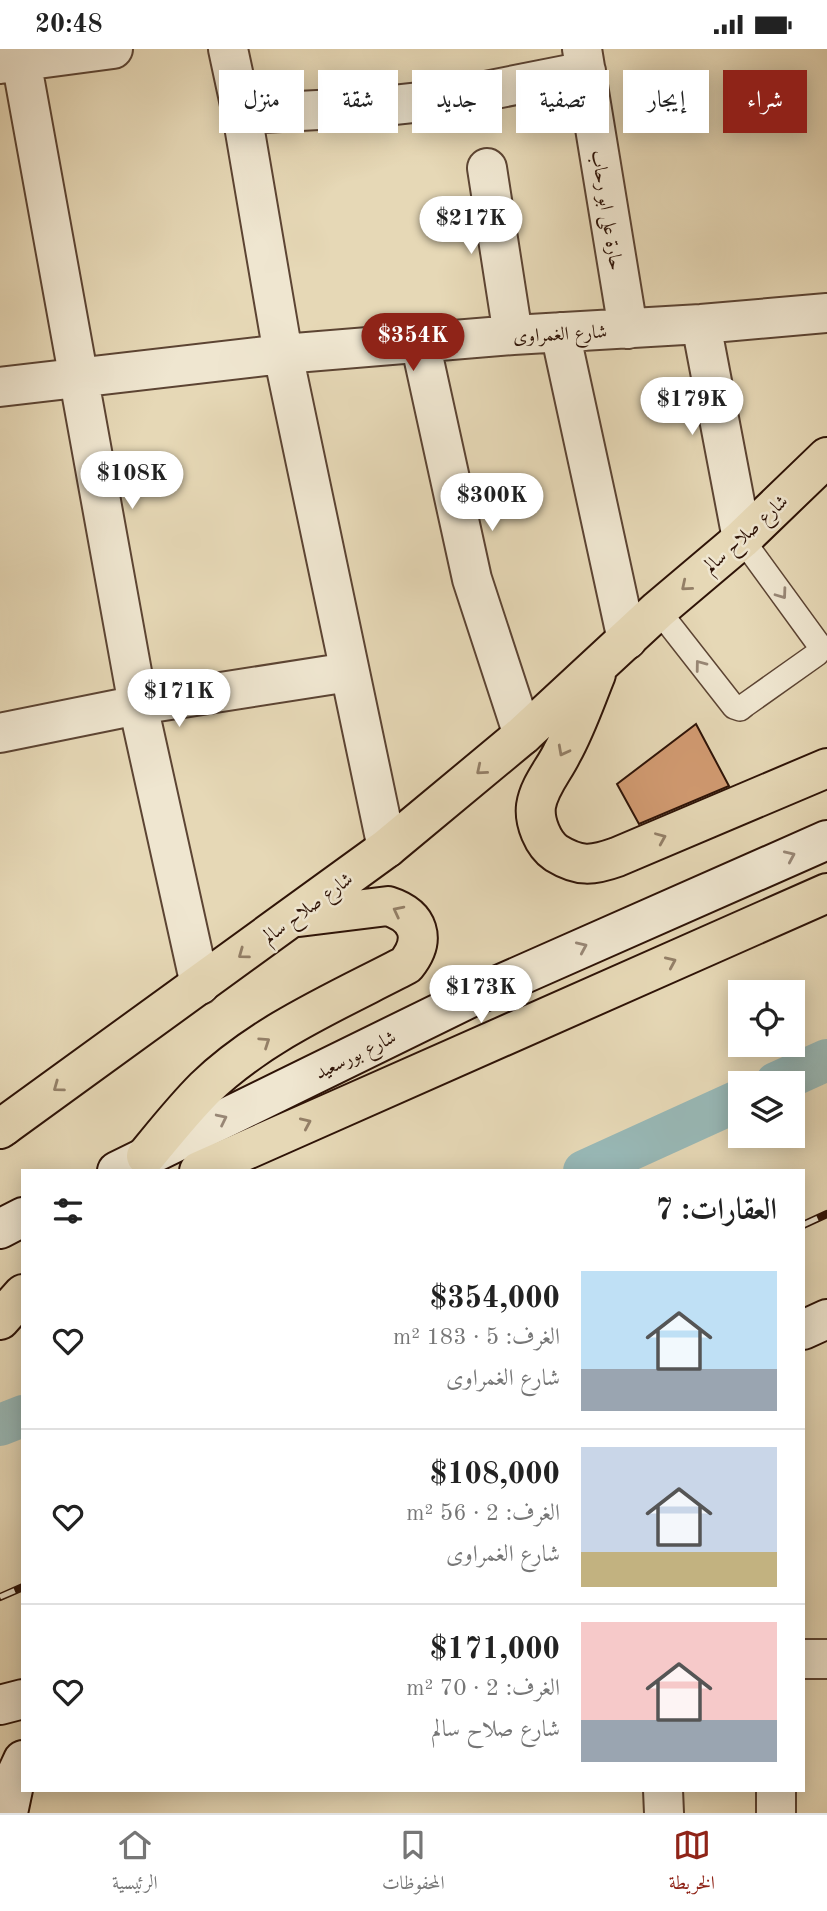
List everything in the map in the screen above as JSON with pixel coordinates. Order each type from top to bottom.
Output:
[{"type":"main road","name":"شارع صلاح سالم","points":[[1,1124],[294,918],[387,848],[523,735],[658,610],[742,539],[827,457]]},
{"type":"main road","name":"شارع صلاح سالم","points":[[613,653],[544,783],[536,806],[538,829],[551,849],[571,862],[594,865],[617,857],[827,768]]},
{"type":"main road","points":[[204,1169],[827,893]]},
{"type":"main road","points":[[131,1164],[207,1087],[243,1057],[282,1031],[406,965],[414,955],[418,942],[417,929],[411,918],[388,906],[294,918]]},
{"type":"main road","points":[[0,1320],[21,1296]]},
{"type":"street","points":[[113,49],[14,58],[138,705],[200,985]]},
{"type":"street","points":[[228,49],[233,70]]},
{"type":"street","points":[[304,111],[440,100],[584,60]]},
{"type":"street","name":"حارة على ابو رحاب","points":[[584,60],[628,329]]},
{"type":"street","points":[[245,133],[283,354],[387,848]]},
{"type":"street","points":[[488,168],[513,335]]},
{"type":"street","name":"شارع الغمراوى","points":[[0,387],[283,354],[827,313]]},
{"type":"street","points":[[701,324],[742,539]]},
{"type":"street","points":[[560,332],[613,653]]},
{"type":"street","points":[[420,342],[472,579],[523,735]]},
{"type":"street","points":[[0,733],[138,705],[349,672]]},
{"type":"street","name":"شارع بورسعيد","points":[[131,1164],[476,995],[827,840]]},
{"type":"street","points":[[0,1229],[21,1218]]},
{"type":"street","points":[[805,1329],[827,1319]]},
{"type":"street","points":[[805,1660],[827,1659]]},
{"type":"street","points":[[0,1705],[21,1700]]},
{"type":"street","points":[[8,1813],[21,1764]]},
{"type":"street","points":[[663,1792],[664,1813]]},
{"type":"street","points":[[776,1792],[776,1813]]},
{"type":"lane","points":[[658,610],[734,707],[740,709],[817,654],[819,645],[742,539]]},
{"type":"building","points":[[696,724],[729,786],[639,824],[617,784]]},
{"type":"waterway","points":[[803,1071],[827,1060]]},
{"type":"waterway","points":[[588,1169],[728,1105]]},
{"type":"waterway","points":[[0,1425],[21,1417]]},
{"type":"railway","points":[[805,1224],[827,1214]]},
{"type":"railway","points":[[0,1597],[21,1588]]}]
